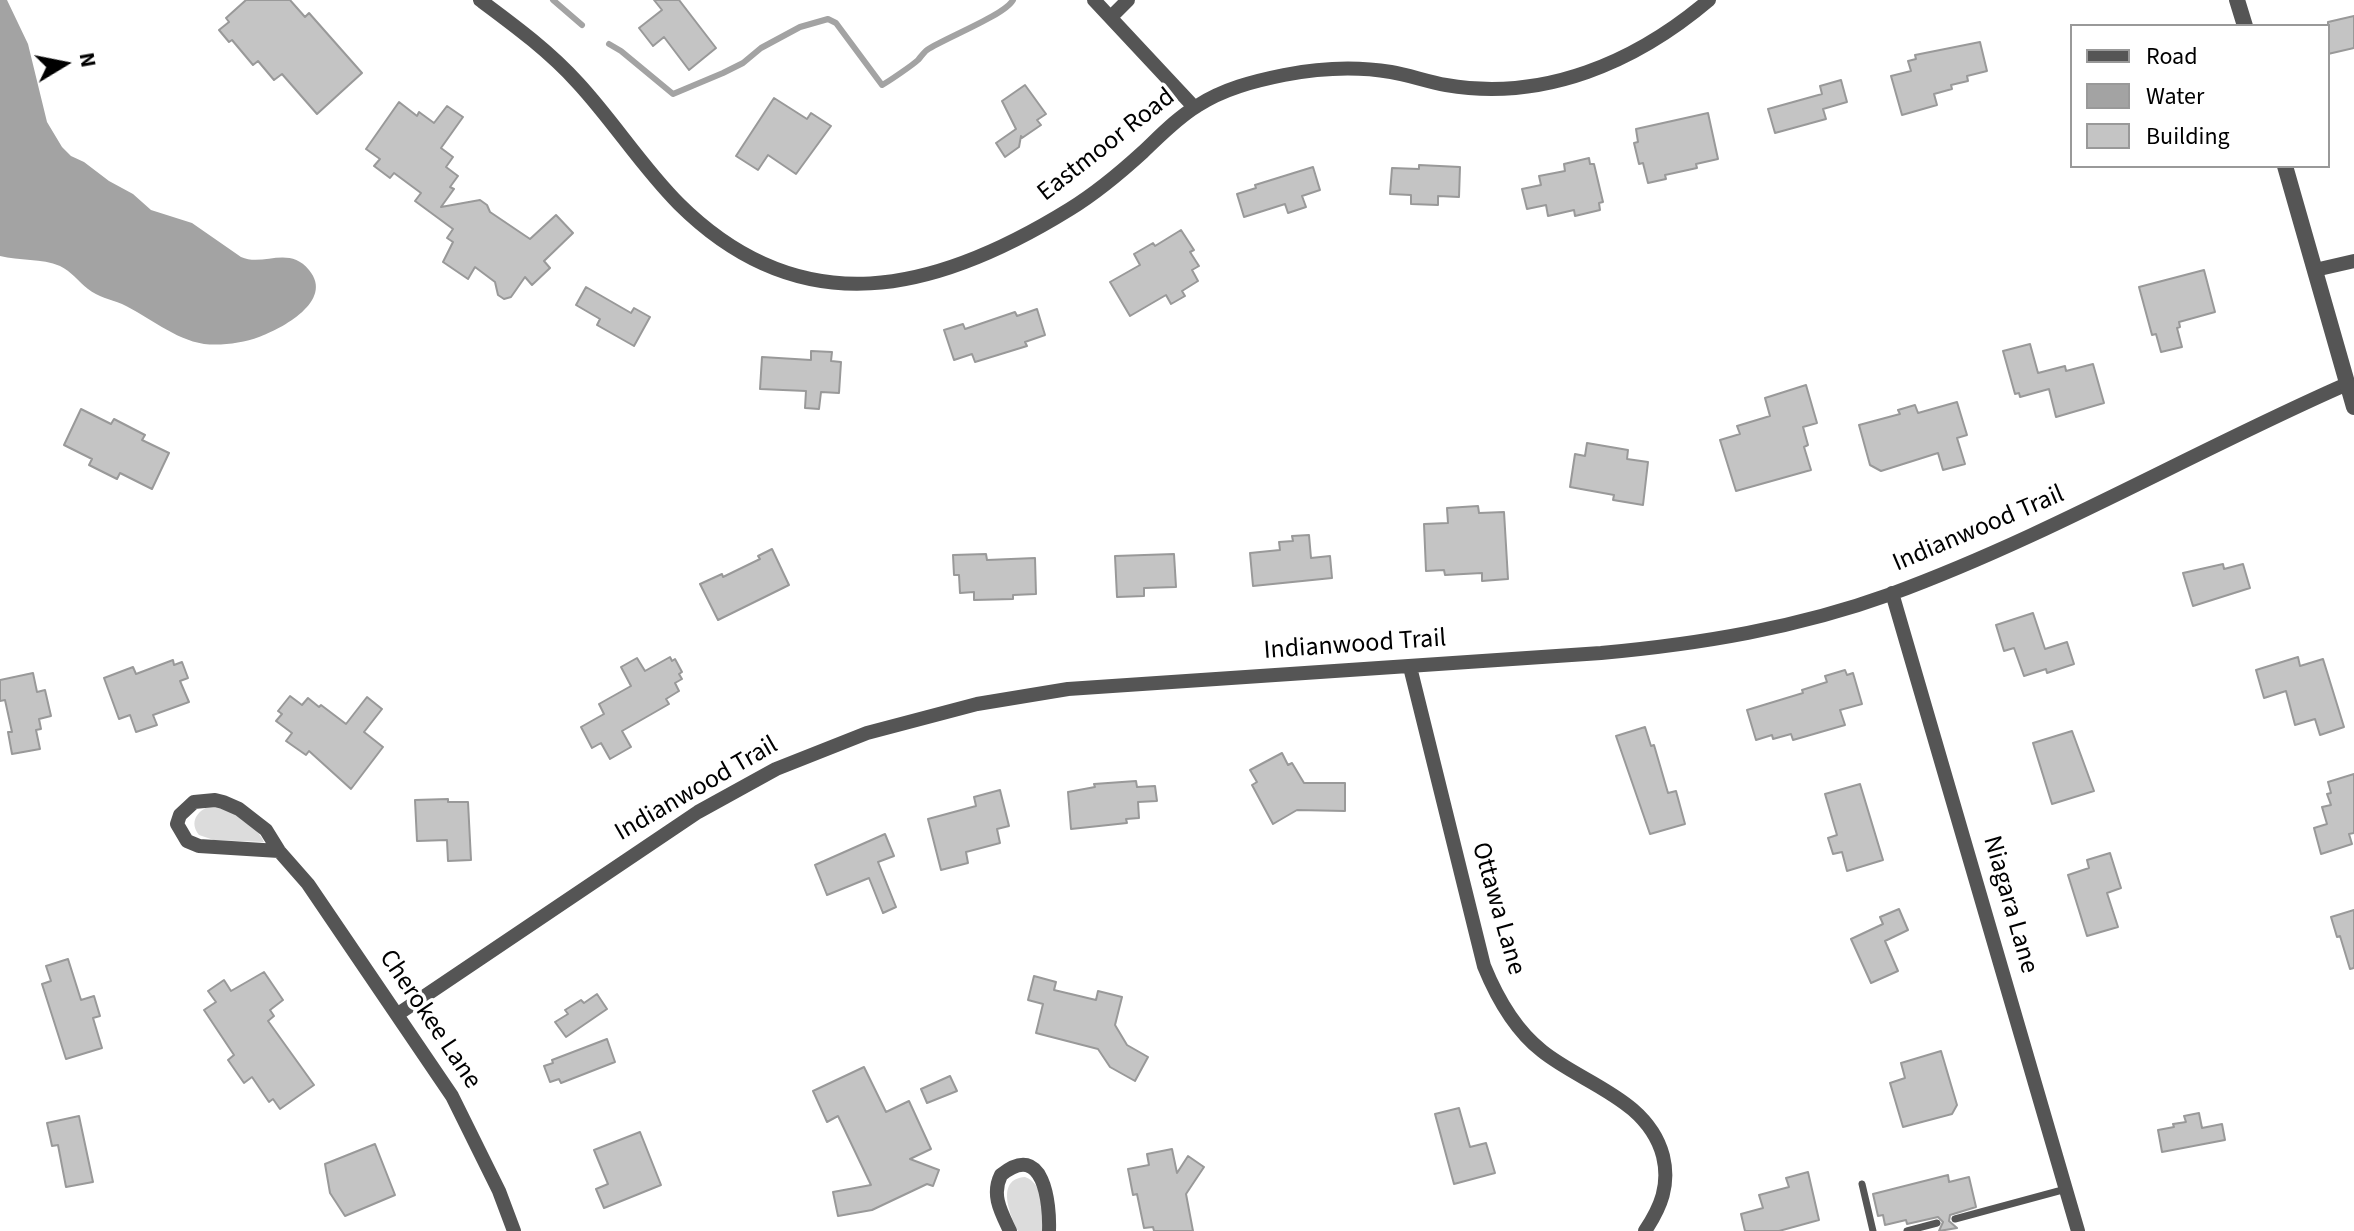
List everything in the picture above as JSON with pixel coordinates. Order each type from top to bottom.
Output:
[{"type":"street","name":"Eastmoor Road","points":[[480,0],[560,64],[661,184],[697,220],[750,258],[799,277],[849,285],[902,281],[953,266],[1047,223],[1097,191],[1194,107],[1242,86],[1296,73],[1337,68],[1380,71],[1478,89],[1540,85],[1585,73],[1631,55],[1709,0]]},
{"type":"street","points":[[1094,0],[1194,107]]},
{"type":"street","points":[[1111,17],[1128,0]]},
{"type":"street","points":[[2237,0],[2244,24]]},
{"type":"street","points":[[2286,168],[2354,407]]},
{"type":"street","points":[[2315,270],[2354,261]]},
{"type":"street","name":"Indianwood Trail","points":[[398,1014],[698,812],[776,769],[867,733],[977,704],[1068,689],[1666,648],[1767,630],[1892,593],[2013,544],[2347,384]]},
{"type":"street","name":"Niagara Lane","points":[[1892,593],[2078,1231]]},
{"type":"street","name":"Ottawa Lane","points":[[1410,667],[1491,984],[1529,1040],[1630,1107],[1654,1133],[1661,1148],[1665,1182],[1663,1197],[1645,1231]]},
{"type":"street","name":"Cherokee Lane","points":[[279,851],[199,846],[187,841],[177,824],[180,815],[194,802],[215,800],[252,818],[266,830],[279,851],[308,884],[398,1014],[465,1119],[514,1231]]},
{"type":"street","points":[[1010,1231],[997,1203],[996,1187],[1005,1171],[1027,1167],[1043,1178],[1046,1186],[1049,1231]]},
{"type":"lane","points":[[1862,1184],[1873,1231]]},
{"type":"lane","points":[[1955,1219],[2066,1189]]},
{"type":"lane","points":[[1907,1231],[1937,1223]]},
{"type":"shaded area","points":[[210,806],[242,818],[264,842],[214,840],[199,835],[196,818]]},
{"type":"shaded area","points":[[1025,1177],[1039,1192],[1042,1231],[1018,1231],[1012,1216],[1007,1191],[1016,1179]]},
{"type":"water","points":[[0,0],[7,0],[28,44],[47,122],[62,147],[71,156],[133,194],[151,210],[192,223],[241,257],[258,260],[284,258],[301,263],[315,281],[315,292],[302,312],[280,328],[253,339],[204,344],[182,337],[122,304],[96,294],[60,266],[0,256]]},
{"type":"building","points":[[246,0],[290,0],[305,17],[309,13],[362,73],[317,114],[282,74],[274,80],[258,61],[253,65],[219,30],[229,22],[226,18]]},
{"type":"building","points":[[654,0],[679,0],[716,48],[689,70],[664,37],[653,46],[639,28],[662,10]]},
{"type":"building","points":[[2354,16],[2354,48],[2330,54],[2328,22]]},
{"type":"building","points":[[1980,42],[1987,71],[1967,76],[1968,81],[1934,94],[1937,105],[1902,115],[1891,76],[1911,71],[1908,61],[1916,59],[1915,55]]},
{"type":"building","points":[[1841,80],[1847,102],[1823,109],[1826,119],[1775,133],[1768,109],[1822,94],[1820,86]]},
{"type":"building","points":[[1025,85],[1046,114],[1037,120],[1041,125],[1021,136],[1019,147],[1005,157],[996,143],[1016,129],[1002,101]]},
{"type":"building","points":[[774,98],[807,119],[811,113],[831,126],[796,174],[768,155],[758,170],[736,156]]},
{"type":"building","points":[[399,102],[417,116],[419,112],[434,123],[447,106],[463,117],[441,148],[453,157],[446,167],[458,176],[450,187],[454,189],[441,207],[480,200],[490,212],[530,239],[556,215],[573,233],[544,261],[550,268],[532,285],[525,277],[511,297],[504,299],[498,295],[495,282],[475,267],[468,279],[443,262],[453,242],[447,238],[453,229],[415,201],[421,193],[394,173],[390,178],[374,166],[380,159],[366,149]]},
{"type":"building","points":[[1708,113],[1718,159],[1696,164],[1697,168],[1665,175],[1666,179],[1648,183],[1634,143],[1638,142],[1636,129]]},
{"type":"building","points":[[1589,158],[1590,164],[1594,164],[1603,202],[1599,203],[1600,210],[1575,216],[1574,210],[1548,216],[1546,205],[1527,209],[1522,189],[1541,185],[1539,176],[1565,171],[1564,164]]},
{"type":"building","points":[[1419,165],[1460,167],[1459,197],[1438,196],[1438,205],[1411,204],[1411,195],[1390,194],[1392,168],[1419,169]]},
{"type":"building","points":[[1313,167],[1320,190],[1302,196],[1306,207],[1288,213],[1285,204],[1244,217],[1237,194],[1256,188],[1255,185]]},
{"type":"building","points":[[1181,230],[1194,250],[1190,252],[1199,266],[1192,270],[1198,281],[1182,291],[1185,296],[1171,304],[1166,295],[1130,316],[1110,282],[1140,265],[1134,254],[1153,243],[1155,246]]},
{"type":"building","points":[[2204,270],[2215,312],[2179,322],[2180,327],[2177,328],[2182,347],[2161,352],[2156,334],[2152,335],[2139,287]]},
{"type":"building","points":[[586,287],[631,313],[634,308],[650,317],[634,346],[597,325],[600,319],[576,305]]},
{"type":"building","points":[[1037,309],[1045,335],[1025,342],[1027,346],[975,362],[972,354],[954,360],[944,330],[963,324],[965,329],[1015,312],[1017,316]]},
{"type":"building","points":[[2030,344],[2038,373],[2065,366],[2066,371],[2093,364],[2104,403],[2056,417],[2049,389],[2020,397],[2019,393],[2015,394],[2003,351]]},
{"type":"building","points":[[811,351],[832,352],[831,361],[841,362],[839,393],[821,392],[819,409],[805,408],[806,391],[760,389],[762,357],[811,360]]},
{"type":"building","points":[[1806,385],[1817,423],[1803,427],[1808,445],[1804,447],[1811,470],[1736,491],[1720,440],[1740,434],[1737,426],[1770,416],[1765,398]]},
{"type":"building","points":[[1957,402],[1967,435],[1957,438],[1965,464],[1943,470],[1938,453],[1881,471],[1870,465],[1859,425],[1900,414],[1898,410],[1915,405],[1918,413]]},
{"type":"building","points":[[81,409],[111,424],[114,419],[145,435],[142,440],[169,453],[152,489],[120,473],[117,479],[89,465],[92,459],[64,445]]},
{"type":"building","points":[[1587,443],[1628,450],[1627,459],[1648,462],[1643,505],[1613,500],[1614,495],[1570,487],[1575,454],[1585,456]]},
{"type":"building","points":[[1478,506],[1479,513],[1504,512],[1508,579],[1482,581],[1482,573],[1445,575],[1444,570],[1426,571],[1424,524],[1448,523],[1447,508]]},
{"type":"building","points":[[1309,535],[1311,558],[1330,556],[1332,578],[1253,586],[1250,553],[1280,550],[1279,542],[1293,541],[1292,536]]},
{"type":"building","points":[[772,549],[789,585],[718,620],[700,584],[722,574],[723,577],[760,559],[758,556]]},
{"type":"building","points":[[986,554],[987,560],[1035,558],[1036,594],[1013,595],[1013,599],[974,600],[974,592],[960,593],[959,575],[954,575],[953,555]]},
{"type":"building","points":[[1174,554],[1176,587],[1144,588],[1144,596],[1117,597],[1115,556]]},
{"type":"building","points":[[2223,564],[2224,569],[2243,564],[2250,588],[2193,606],[2183,573]]},
{"type":"building","points":[[2033,613],[2045,649],[2067,642],[2074,664],[2047,673],[2046,669],[2024,676],[2014,648],[2004,651],[1996,625]]},
{"type":"building","points":[[670,657],[672,661],[675,659],[682,679],[675,683],[679,691],[666,699],[669,704],[622,731],[631,747],[610,759],[601,743],[592,748],[581,727],[604,714],[599,704],[631,686],[621,667],[637,658],[645,671]]},
{"type":"building","points":[[2298,657],[2300,666],[2323,659],[2344,727],[2320,735],[2315,719],[2295,725],[2286,691],[2264,698],[2256,670]]},
{"type":"building","points":[[173,660],[174,665],[182,662],[188,678],[180,681],[189,702],[153,715],[157,725],[136,732],[130,715],[119,719],[104,678],[133,667],[136,674]]},
{"type":"building","points":[[1845,670],[1847,675],[1853,673],[1862,704],[1840,710],[1845,725],[1793,740],[1791,734],[1756,740],[1747,710],[1803,693],[1802,690],[1827,682],[1825,676]]},
{"type":"building","points":[[33,673],[37,692],[45,690],[51,716],[39,719],[41,729],[36,730],[40,749],[12,754],[8,732],[12,732],[5,700],[0,701],[0,680]]},
{"type":"building","points":[[290,696],[302,705],[308,698],[346,724],[367,697],[382,709],[364,732],[383,747],[351,789],[309,751],[306,755],[286,741],[292,733],[276,721],[282,714],[278,711]]},
{"type":"building","points":[[1645,727],[1651,746],[1654,745],[1668,793],[1676,791],[1685,824],[1650,834],[1616,736]]},
{"type":"building","points":[[2072,731],[2094,791],[2052,804],[2033,743]]},
{"type":"building","points":[[1282,753],[1304,783],[1345,783],[1345,811],[1297,810],[1273,824],[1252,785],[1257,782],[1250,770]]},
{"type":"building","points":[[2354,774],[2354,833],[2349,834],[2352,844],[2321,854],[2314,828],[2327,824],[2322,807],[2331,805],[2327,794],[2331,793],[2328,782]]},
{"type":"building","points":[[1136,781],[1137,787],[1155,786],[1157,801],[1138,802],[1139,818],[1126,819],[1127,823],[1071,829],[1068,792],[1095,787],[1094,784]]},
{"type":"building","points":[[1860,784],[1883,860],[1847,871],[1842,852],[1833,854],[1828,838],[1837,835],[1825,794]]},
{"type":"building","points":[[1000,790],[1009,826],[997,829],[1000,843],[966,852],[968,863],[941,870],[928,819],[976,806],[974,797]]},
{"type":"building","points":[[448,799],[448,802],[468,802],[471,860],[448,861],[447,840],[417,841],[415,800]]},
{"type":"building","points":[[885,834],[894,856],[878,862],[896,907],[883,913],[869,878],[827,895],[815,865]]},
{"type":"building","points":[[2110,853],[2121,888],[2107,893],[2118,927],[2087,936],[2068,875],[2089,868],[2087,860]]},
{"type":"building","points":[[1899,909],[1908,930],[1885,941],[1898,971],[1871,983],[1851,939],[1883,924],[1880,917]]},
{"type":"building","points":[[2354,910],[2354,968],[2350,969],[2331,917]]},
{"type":"building","points":[[68,959],[81,1000],[94,996],[100,1016],[93,1018],[102,1048],[66,1059],[42,984],[51,981],[46,966]]},
{"type":"building","points":[[264,972],[283,1000],[270,1010],[274,1016],[268,1021],[314,1085],[280,1109],[273,1099],[269,1102],[252,1077],[244,1083],[228,1060],[234,1055],[204,1010],[216,1002],[208,991],[224,980],[231,991]]},
{"type":"building","points":[[1034,976],[1056,982],[1054,990],[1096,1000],[1098,991],[1122,997],[1115,1025],[1127,1045],[1148,1057],[1135,1081],[1110,1067],[1098,1049],[1036,1033],[1043,1004],[1028,1000]]},
{"type":"building","points":[[597,994],[607,1009],[566,1037],[555,1022],[568,1014],[565,1010]]},
{"type":"building","points":[[607,1039],[615,1062],[561,1083],[559,1079],[550,1082],[544,1066]]},
{"type":"building","points":[[1941,1051],[1957,1105],[1952,1114],[1903,1127],[1890,1083],[1905,1078],[1901,1063]]},
{"type":"building","points":[[864,1067],[886,1112],[909,1101],[931,1149],[910,1159],[939,1170],[933,1186],[927,1184],[872,1210],[838,1216],[833,1192],[871,1185],[838,1116],[827,1122],[813,1091]]},
{"type":"building","points":[[950,1076],[957,1091],[927,1103],[921,1089]]},
{"type":"building","points":[[1459,1108],[1470,1147],[1486,1143],[1495,1173],[1454,1184],[1435,1114]]},
{"type":"building","points":[[2199,1113],[2202,1128],[2222,1124],[2225,1140],[2162,1152],[2158,1130],[2174,1127],[2173,1124],[2186,1122],[2184,1116]]},
{"type":"building","points":[[79,1116],[93,1182],[66,1187],[58,1145],[52,1146],[47,1123]]},
{"type":"building","points":[[640,1132],[661,1185],[604,1208],[596,1189],[608,1184],[594,1150]]},
{"type":"building","points":[[375,1144],[395,1195],[345,1216],[330,1193],[325,1164]]},
{"type":"building","points":[[1172,1149],[1177,1173],[1188,1156],[1204,1167],[1186,1194],[1193,1231],[1144,1228],[1137,1194],[1133,1195],[1128,1169],[1149,1165],[1147,1154]]},
{"type":"building","points":[[1808,1172],[1819,1220],[1779,1231],[1745,1231],[1741,1214],[1763,1208],[1759,1195],[1789,1187],[1786,1178]]},
{"type":"building","points":[[1948,1175],[1949,1182],[1969,1177],[1976,1207],[1950,1215],[1949,1221],[1957,1228],[1939,1231],[1943,1222],[1938,1217],[1885,1225],[1883,1215],[1878,1216],[1873,1194]]},
{"type":"waterway","points":[[553,0],[582,25]]},
{"type":"waterway","points":[[609,44],[673,94],[743,63],[761,48],[800,27],[828,19],[836,23],[882,85],[916,62],[927,50],[999,12],[1013,0]]}]
